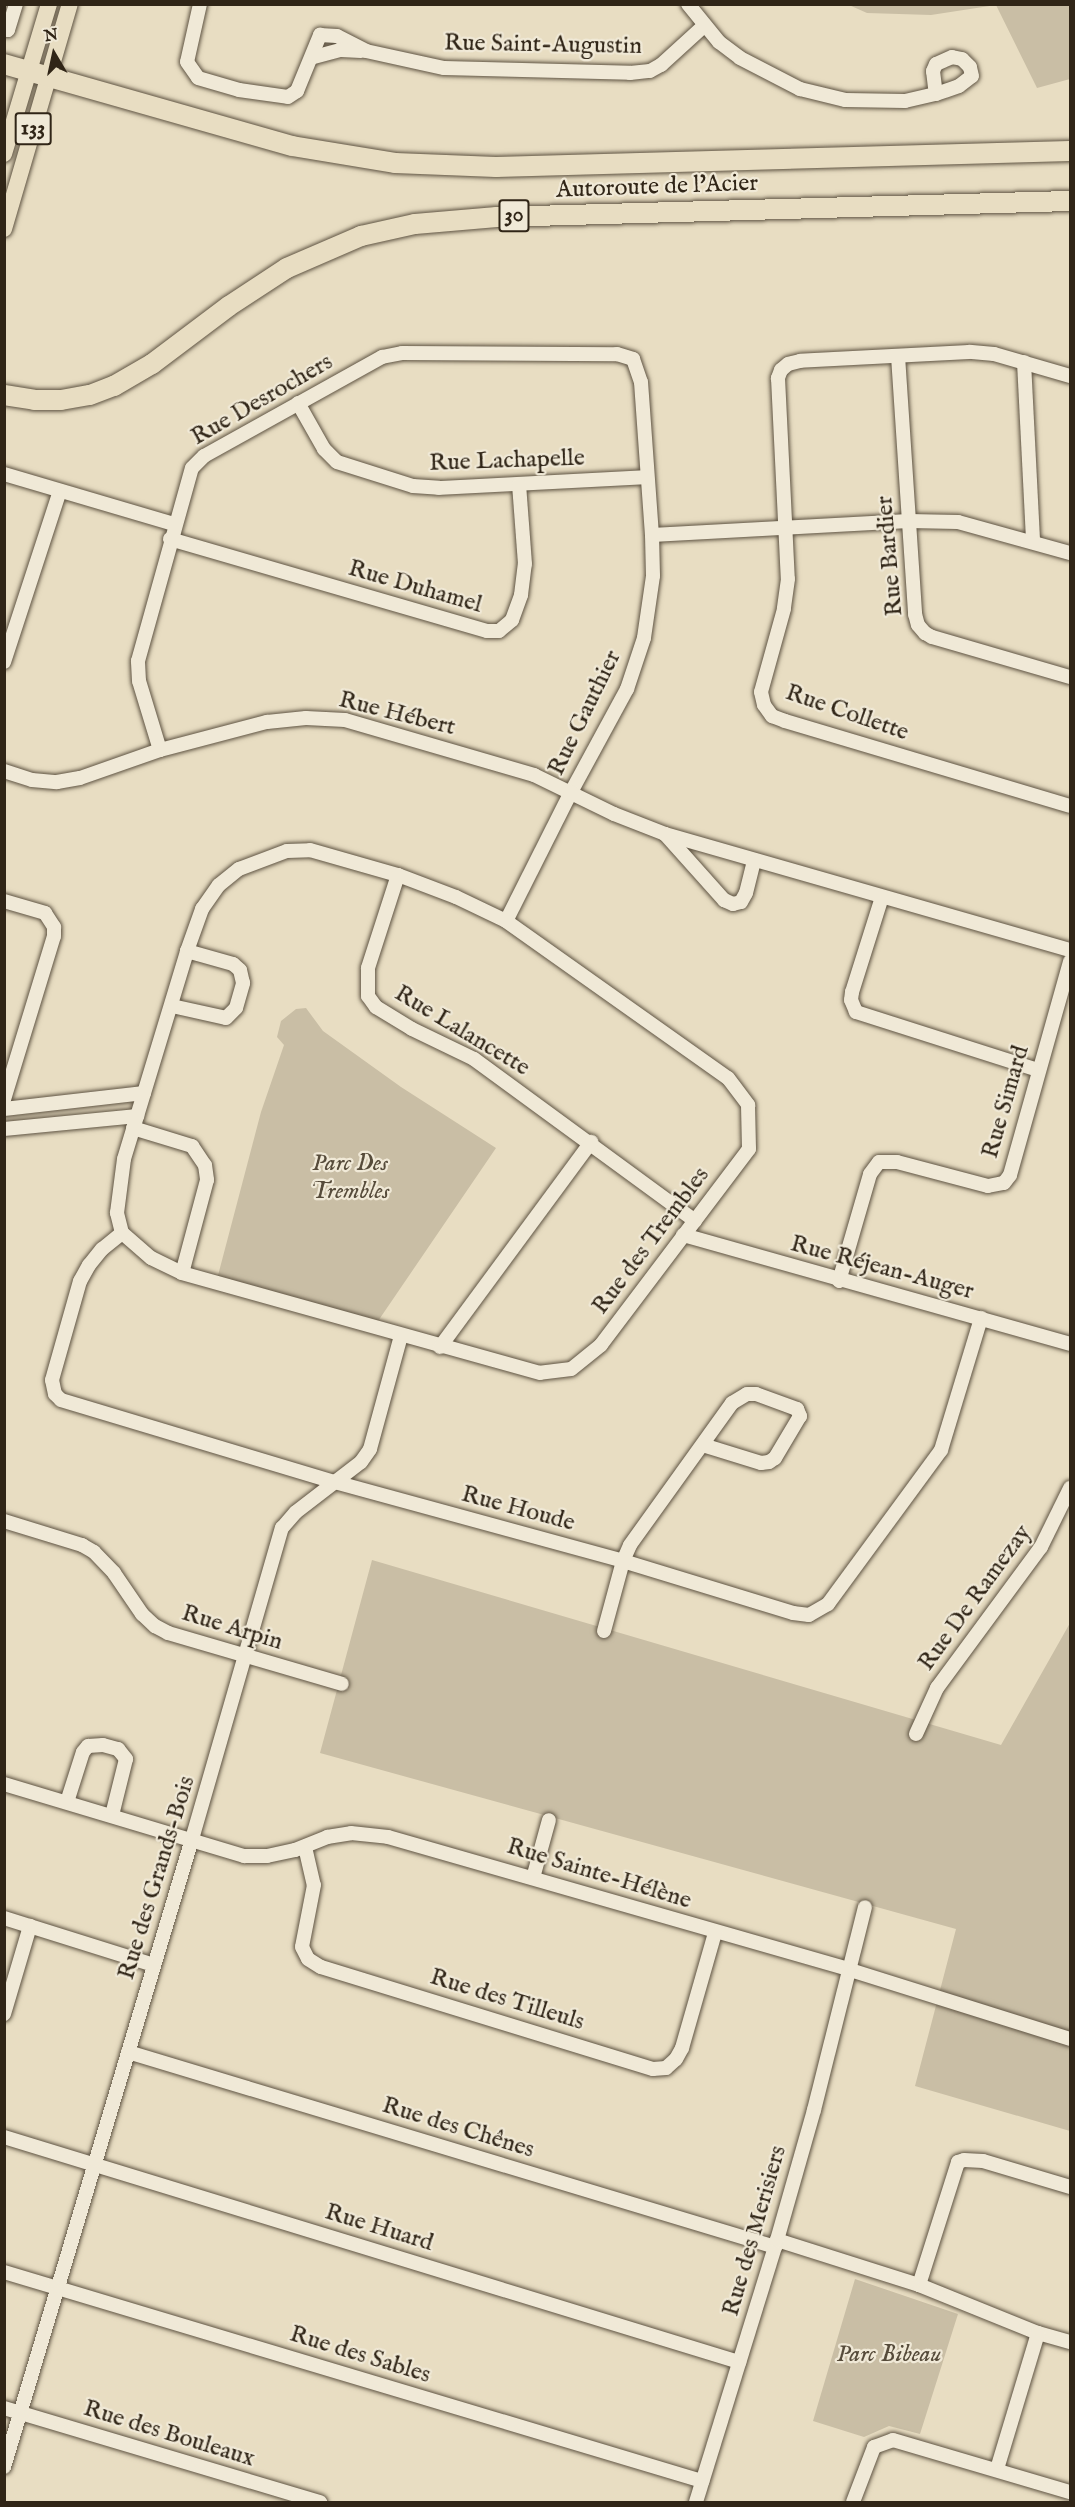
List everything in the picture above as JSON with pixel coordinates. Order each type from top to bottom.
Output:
[{"type":"highway","name":"Autoroute de l'Acier","points":[[4,64],[292,146],[375,161],[429,166],[525,166],[1071,152]]},
{"type":"highway","name":"Autoroute de l'Acier","points":[[4,395],[34,400],[61,400],[90,395],[114,386],[152,364],[229,306],[287,268],[352,240],[415,224],[488,217],[1071,201]]},
{"type":"main road","name":"133","points":[[4,154],[49,4]]},
{"type":"main road","name":"133","points":[[4,229],[70,4]]},
{"type":"street","points":[[4,29],[8,30],[16,4]]},
{"type":"street","name":"Rue Saint-Augustin","points":[[200,4],[187,62],[198,78],[239,90],[288,98],[297,91],[314,57],[320,35],[337,36],[366,51],[444,68],[630,73],[650,71],[661,65],[705,25]]},
{"type":"street","points":[[688,4],[725,48],[800,89],[845,100],[872,101],[905,101],[936,94]]},
{"type":"street","points":[[898,356],[969,352],[994,354],[1071,376]]},
{"type":"street","name":"Rue Desrochers","points":[[160,750],[139,681],[138,662],[174,524],[192,468],[204,456],[382,357],[402,353],[617,354],[633,359],[638,368]]},
{"type":"street","name":"Rue Collette","points":[[898,356],[800,362],[788,364],[781,370],[778,378],[788,579],[784,609],[761,692],[764,705],[772,716],[1071,806]]},
{"type":"street","name":"Rue Bardier","points":[[898,356],[915,614],[925,633],[1071,677]]},
{"type":"street","points":[[1023,362],[1033,542]]},
{"type":"street","name":"Rue Gauthier","points":[[506,921],[571,792],[614,715],[637,664],[652,585],[652,535],[638,368]]},
{"type":"street","name":"Rue Lachapelle","points":[[298,403],[324,449],[337,462],[413,486],[439,488],[519,485],[646,477]]},
{"type":"street","points":[[4,474],[174,524]]},
{"type":"street","name":"Rue Duhamel","points":[[170,539],[486,631],[499,631],[512,620],[521,595],[524,574],[519,485]]},
{"type":"street","points":[[4,662],[60,491]]},
{"type":"street","points":[[652,535],[909,521],[958,522],[1071,553]]},
{"type":"street","name":"Rue Hébert","points":[[4,771],[32,780],[68,780],[160,750],[267,722],[306,718],[345,720],[534,775],[614,814],[665,834],[1071,950]]},
{"type":"street","name":"Rue Hébert","points":[[665,834],[724,900],[733,904],[741,902],[746,893],[754,860]]},
{"type":"street","name":"Rue des Trembles","points":[[310,850],[398,875],[456,897],[506,921],[728,1078],[748,1105],[749,1149],[601,1345],[571,1369],[540,1373],[440,1347],[182,1273],[151,1258],[122,1233],[117,1214],[119,1187],[135,1122],[187,951],[202,909],[219,885],[239,869],[287,851],[310,850]]},
{"type":"street","name":"Rue Lalancette","points":[[398,875],[368,968],[368,996],[372,1002],[383,1014],[474,1059],[591,1142],[695,1221]]},
{"type":"street","points":[[882,897],[852,992],[851,1000],[856,1012],[1038,1070]]},
{"type":"street","points":[[4,901],[45,913],[54,927],[54,936],[4,1100]]},
{"type":"street","points":[[172,1006],[226,1018],[236,1008],[243,983],[240,970],[232,964],[187,951]]},
{"type":"street","name":"Rue Simard","points":[[839,1281],[870,1174],[879,1162],[897,1162],[988,1186],[1004,1183],[1010,1175],[1038,1070],[1071,961]]},
{"type":"street","points":[[4,1109],[144,1093]]},
{"type":"street","points":[[4,1129],[135,1122],[192,1146],[205,1165],[207,1180],[182,1273]]},
{"type":"street","points":[[440,1347],[591,1142]]},
{"type":"street","name":"Rue Houde","points":[[122,1233],[96,1257],[80,1281],[52,1380],[55,1395],[61,1400],[335,1482],[623,1561],[793,1613],[809,1615],[820,1611],[828,1604],[941,1450],[981,1318]]},
{"type":"street","name":"Rue Réjean-Auger","points":[[683,1235],[839,1281],[1071,1344]]},
{"type":"street","name":"Rue des Grands-Bois","points":[[4,2467],[192,1839],[282,1528],[296,1512],[361,1462],[370,1449],[401,1336]]},
{"type":"street","points":[[603,1631],[623,1561],[630,1545],[732,1403],[747,1394],[797,1409],[800,1416],[775,1458],[769,1462],[761,1463],[703,1445]]},
{"type":"street","name":"Rue De Ramezay","points":[[916,1734],[937,1688],[1041,1547],[1071,1488]]},
{"type":"street","name":"Rue Arpin","points":[[4,1521],[82,1545],[94,1552],[114,1573],[142,1614],[154,1626],[168,1633],[342,1684]]},
{"type":"street","points":[[67,1802],[83,1752],[88,1746],[103,1745],[118,1749],[126,1759],[112,1815]]},
{"type":"street","name":"Rue Sainte-Hélène","points":[[4,1784],[254,1857],[305,1847],[327,1838],[366,1833],[533,1878],[1071,2038]]},
{"type":"street","points":[[533,1878],[549,1820]]},
{"type":"street","name":"Rue des Tilleuls","points":[[305,1847],[314,1885],[302,1947],[308,1959],[321,1967],[653,2069],[666,2068],[676,2059],[682,2048],[715,1933]]},
{"type":"street","points":[[847,1970],[864,1907]]},
{"type":"street","points":[[4,1918],[154,1965]]},
{"type":"street","points":[[4,2014],[30,1926]]},
{"type":"street","name":"Rue des Merisiers","points":[[696,2502],[776,2244],[814,2110],[847,1970]]},
{"type":"street","name":"Rue des Chênes","points":[[128,2052],[919,2285],[1038,2333],[1071,2342]]},
{"type":"street","name":"Rue Huard","points":[[4,2137],[739,2362]]},
{"type":"street","points":[[919,2285],[958,2162],[983,2161],[1071,2187]]},
{"type":"street","name":"Rue des Sables","points":[[4,2272],[702,2481]]},
{"type":"street","points":[[997,2469],[1038,2333]]},
{"type":"street","name":"Rue des Bouleaux","points":[[4,2408],[320,2502]]},
{"type":"street","points":[[853,2502],[867,2459],[874,2447],[882,2442],[893,2440],[1071,2492]]},
{"type":"green space","points":[[849,5],[996,5],[931,15],[867,13]]},
{"type":"green space","points":[[996,5],[1070,5],[1070,79],[1037,88]]},
{"type":"green space","name":"Parc Des Trembles","points":[[306,1008],[323,1031],[401,1087],[496,1148],[374,1327],[216,1283],[261,1112],[284,1045],[277,1037],[281,1021],[296,1009]]},
{"type":"green space","points":[[372,1560],[1001,1745],[1070,1623],[1070,2131],[915,2086],[956,1929],[320,1753]]},
{"type":"green space","name":"Parc Bibeau","points":[[855,2279],[958,2314],[920,2434],[889,2426],[864,2437],[813,2421]]}]
